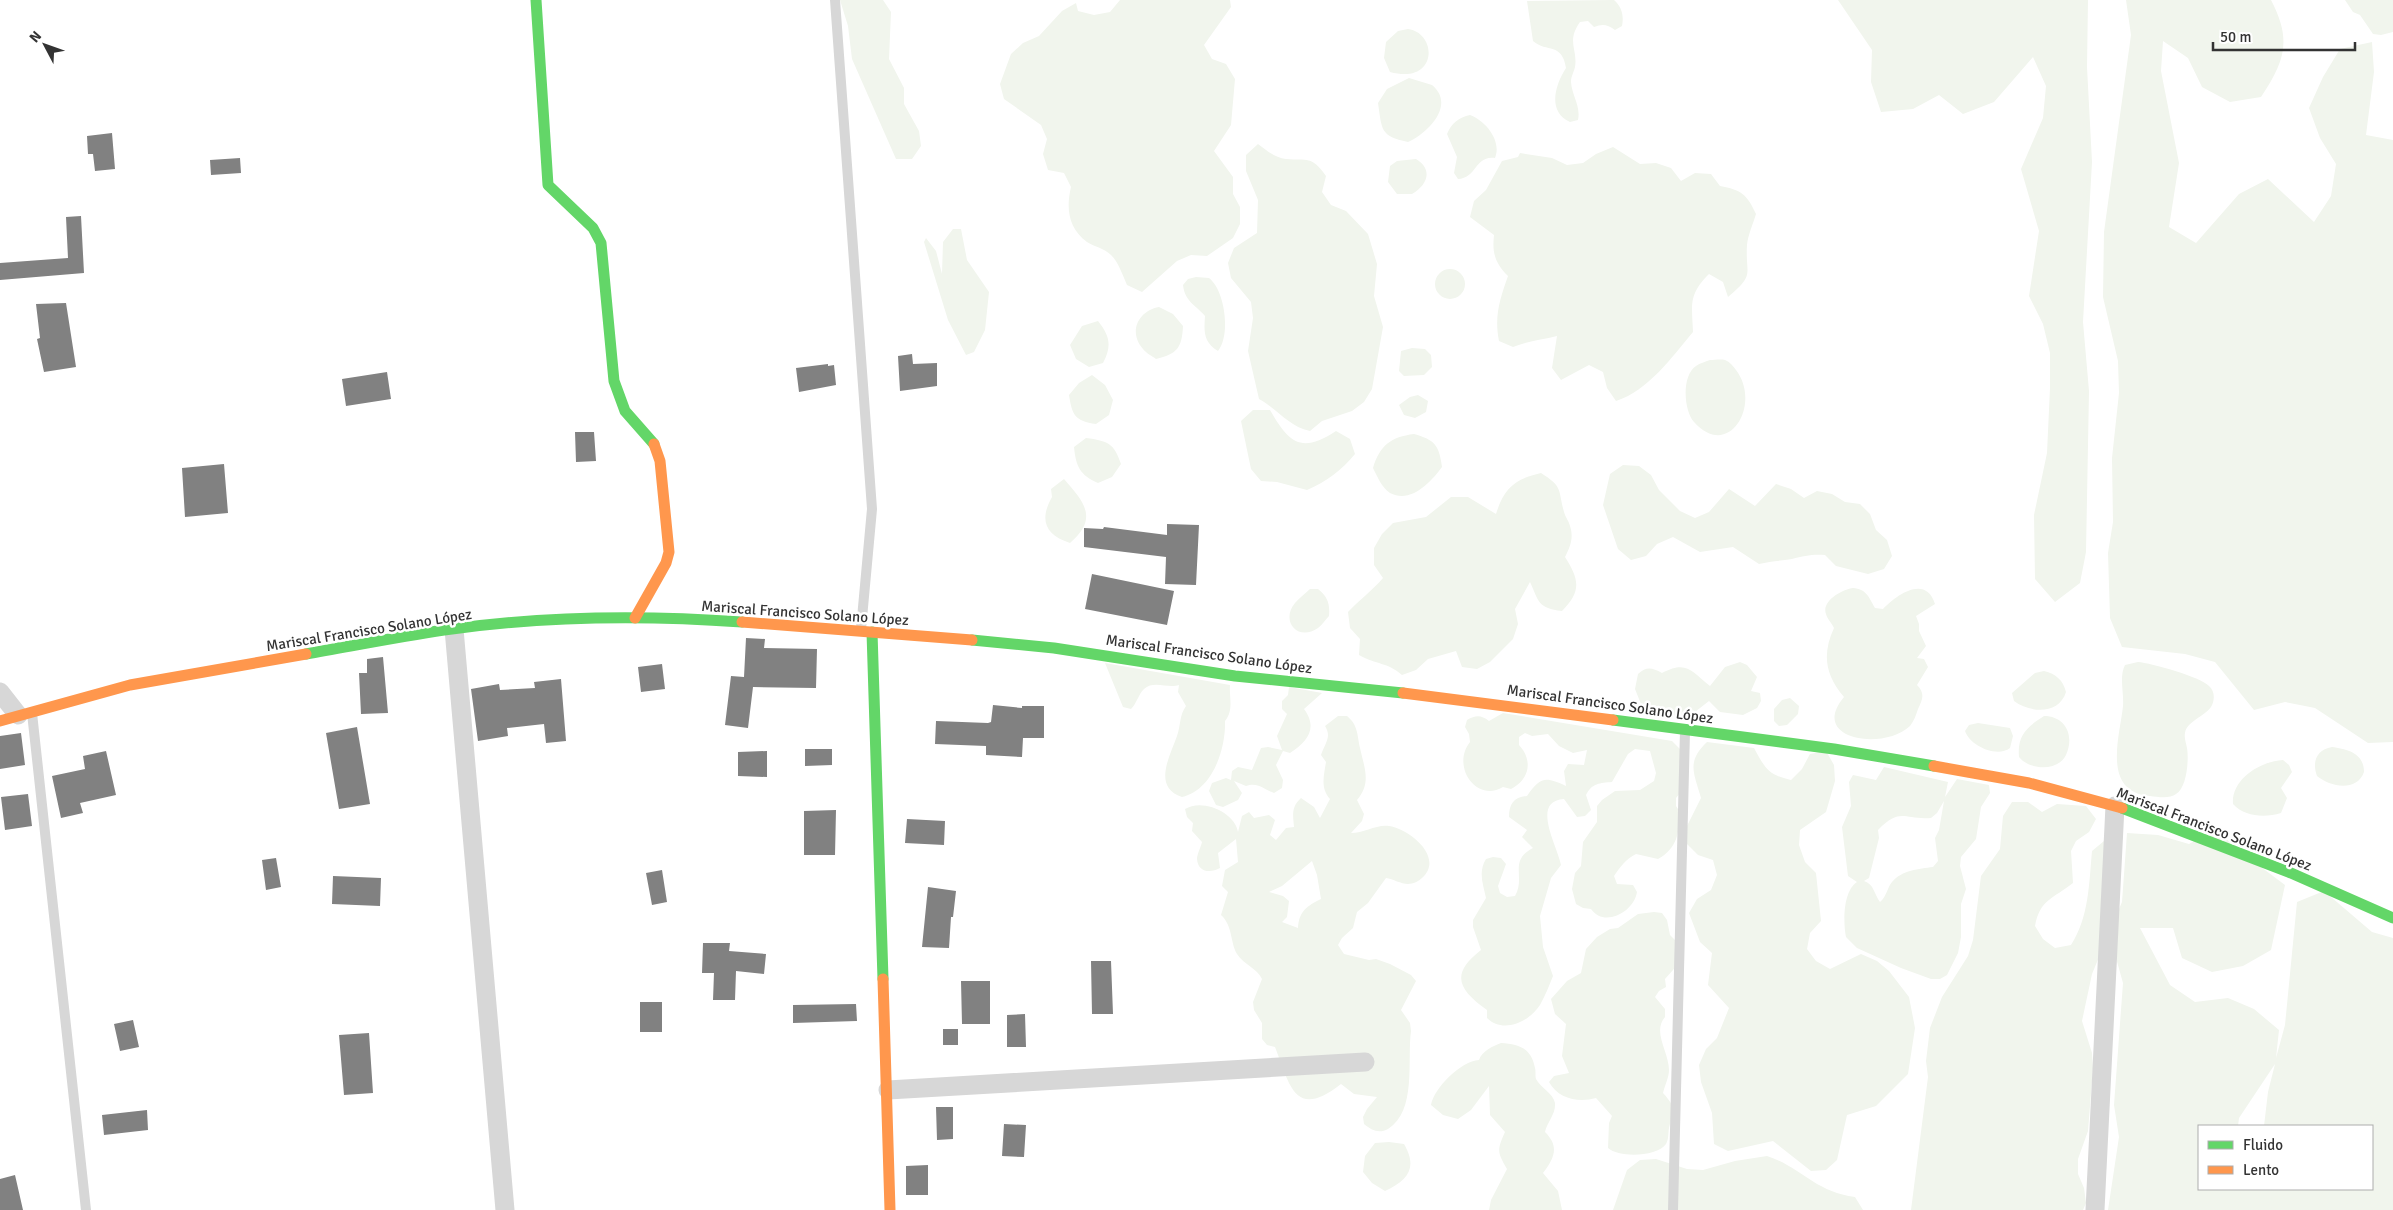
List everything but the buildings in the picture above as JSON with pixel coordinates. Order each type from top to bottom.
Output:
[{"type":"street","points":[[536,0],[548,184],[593,228],[601,243],[614,381],[626,411],[653,441],[660,461],[669,552],[666,563],[635,618]]},
{"type":"street","name":"Mariscal Francisco Solano López","points":[[0,721],[130,684],[454,629],[554,620],[635,618],[712,620],[867,631],[1054,648],[1235,676],[1426,695],[1834,749],[2020,781],[2135,812],[2291,874],[2393,918]]},
{"type":"street","points":[[454,629],[505,1210]]},
{"type":"street","points":[[867,631],[888,1090],[890,1210]]},
{"type":"street","points":[[0,692],[25,713]]},
{"type":"street","points":[[2095,1210],[2115,806]]},
{"type":"street","points":[[888,1090],[1365,1062]]},
{"type":"lane","points":[[835,0],[872,509],[867,631]]},
{"type":"lane","points":[[25,713],[86,1210]]},
{"type":"lane","points":[[1673,1210],[1684,730]]},
{"type":"shaded area","points":[[840,0],[883,0],[891,12],[889,59],[904,88],[904,104],[919,131],[921,146],[912,159],[896,159],[852,59],[848,26]]},
{"type":"shaded area","points":[[1120,0],[1230,0],[1231,7],[1204,45],[1212,59],[1226,64],[1235,79],[1231,125],[1214,151],[1233,177],[1233,194],[1240,207],[1240,224],[1233,238],[1207,256],[1191,255],[1177,261],[1142,292],[1127,285],[1111,255],[1087,242],[1076,230],[1072,224],[1069,210],[1071,187],[1064,173],[1048,170],[1043,154],[1047,139],[1041,125],[1004,99],[1000,84],[1011,54],[1023,43],[1039,36],[1062,11],[1076,3],[1078,11],[1094,15],[1110,12]]},
{"type":"shaded area","points":[[1614,0],[1622,12],[1622,26],[1615,30],[1604,25],[1594,27],[1588,21],[1580,22],[1576,29],[1573,40],[1576,61],[1571,82],[1579,115],[1578,120],[1570,122],[1558,112],[1555,98],[1556,90],[1566,68],[1564,60],[1557,51],[1538,45],[1533,41],[1527,1]]},
{"type":"shaded area","points":[[1838,0],[2088,0],[2087,67],[2092,162],[2083,322],[2089,391],[2086,552],[2080,583],[2055,602],[2035,579],[2034,515],[2047,453],[2050,353],[2043,324],[2029,296],[2039,231],[2021,169],[2043,118],[2046,86],[2033,57],[1994,102],[1963,114],[1939,95],[1913,109],[1881,112],[1871,82],[1872,50]]},
{"type":"shaded area","points":[[2126,0],[2271,0],[2282,27],[2283,50],[2280,61],[2276,72],[2261,97],[2230,102],[2202,87],[2188,58],[2163,41],[2161,71],[2179,163],[2169,227],[2196,243],[2239,194],[2268,179],[2314,222],[2331,196],[2336,164],[2320,138],[2309,108],[2323,77],[2340,49],[2372,42],[2374,72],[2366,135],[2393,140],[2393,742],[2368,743],[2315,708],[2285,702],[2254,710],[2215,662],[2185,654],[2122,647],[2110,618],[2108,553],[2113,522],[2112,458],[2119,393],[2118,361],[2103,297],[2104,232],[2131,35]]},
{"type":"shaded area","points":[[2345,0],[2393,0],[2393,32],[2381,35],[2373,34],[2360,15],[2353,12]]},
{"type":"shaded area","points":[[1408,29],[1418,33],[1425,39],[1428,57],[1425,65],[1417,71],[1406,74],[1390,72],[1384,58],[1386,42],[1398,31]]},
{"type":"shaded area","points":[[1409,78],[1432,85],[1439,93],[1441,101],[1440,109],[1431,125],[1416,138],[1408,142],[1387,134],[1380,120],[1378,103],[1387,89]]},
{"type":"shaded area","points":[[1470,115],[1482,122],[1491,132],[1497,152],[1495,158],[1483,160],[1469,175],[1458,179],[1454,173],[1457,157],[1447,134],[1456,121]]},
{"type":"shaded area","points":[[1258,144],[1278,157],[1309,160],[1321,169],[1326,176],[1322,192],[1331,205],[1346,211],[1368,234],[1377,264],[1374,296],[1383,327],[1372,389],[1364,402],[1352,411],[1322,421],[1310,431],[1289,422],[1259,399],[1248,351],[1253,318],[1251,302],[1231,278],[1228,263],[1234,248],[1257,233],[1258,200],[1246,171],[1246,155]]},
{"type":"shaded area","points":[[1613,147],[1640,164],[1656,163],[1671,168],[1681,181],[1695,173],[1711,174],[1720,186],[1738,191],[1746,197],[1756,214],[1749,233],[1746,278],[1728,297],[1723,282],[1709,274],[1694,294],[1692,307],[1693,332],[1659,372],[1639,390],[1616,401],[1607,388],[1603,372],[1589,365],[1561,380],[1552,368],[1557,336],[1513,347],[1499,341],[1497,324],[1500,300],[1508,276],[1500,267],[1495,257],[1494,235],[1470,217],[1474,201],[1486,190],[1502,161],[1518,157],[1520,153],[1552,158],[1567,165],[1583,163],[1596,154]]},
{"type":"shaded area","points":[[1416,159],[1425,167],[1425,182],[1412,194],[1397,194],[1388,182],[1390,166],[1397,161]]},
{"type":"shaded area","points":[[953,229],[961,229],[967,260],[989,292],[985,330],[974,352],[966,355],[948,320],[924,242],[926,238],[936,251],[942,274],[943,242]]},
{"type":"shaded area","points":[[1450,269],[1460,274],[1465,284],[1460,294],[1450,299],[1440,294],[1435,284],[1440,274]]},
{"type":"shaded area","points":[[1196,277],[1209,278],[1215,284],[1222,302],[1225,324],[1222,344],[1218,351],[1207,340],[1205,316],[1188,299],[1184,291],[1183,285],[1188,279]]},
{"type":"shaded area","points":[[1159,307],[1173,314],[1183,326],[1180,345],[1177,349],[1169,355],[1156,359],[1144,350],[1136,336],[1136,329],[1137,323],[1146,313]]},
{"type":"shaded area","points":[[1098,321],[1107,336],[1109,346],[1103,363],[1089,367],[1076,359],[1070,345],[1082,326]]},
{"type":"shaded area","points":[[1412,348],[1425,349],[1431,355],[1432,367],[1424,375],[1404,376],[1399,371],[1401,351]]},
{"type":"shaded area","points":[[1710,360],[1725,360],[1733,366],[1743,384],[1745,398],[1743,412],[1738,423],[1730,432],[1719,435],[1707,432],[1694,422],[1686,402],[1686,385],[1691,371],[1698,365]]},
{"type":"shaded area","points":[[1092,375],[1105,385],[1113,400],[1109,415],[1096,424],[1083,421],[1076,416],[1073,412],[1069,395],[1079,383]]},
{"type":"shaded area","points":[[1418,395],[1428,401],[1426,412],[1415,418],[1404,415],[1399,405],[1410,397]]},
{"type":"shaded area","points":[[1253,410],[1270,410],[1283,430],[1297,442],[1314,442],[1336,431],[1350,439],[1355,454],[1333,475],[1307,490],[1277,482],[1261,481],[1251,469],[1241,421]]},
{"type":"shaded area","points":[[1414,434],[1435,444],[1442,467],[1420,490],[1413,494],[1398,496],[1390,493],[1385,488],[1373,468],[1383,448],[1399,437]]},
{"type":"shaded area","points":[[1086,438],[1100,440],[1113,447],[1121,464],[1112,477],[1098,483],[1087,477],[1080,470],[1074,447]]},
{"type":"shaded area","points":[[1623,465],[1639,466],[1651,475],[1659,490],[1680,511],[1695,518],[1709,512],[1729,489],[1755,506],[1776,484],[1791,489],[1804,498],[1817,491],[1832,494],[1845,502],[1860,504],[1870,514],[1876,530],[1887,540],[1892,556],[1884,569],[1868,574],[1836,566],[1825,555],[1759,564],[1733,547],[1700,552],[1673,537],[1657,544],[1646,556],[1631,560],[1618,549],[1603,505],[1610,474]]},
{"type":"shaded area","points":[[1541,473],[1559,489],[1572,534],[1565,557],[1573,572],[1576,585],[1573,597],[1562,611],[1548,608],[1540,603],[1530,582],[1515,609],[1518,624],[1513,639],[1490,662],[1477,669],[1462,667],[1456,651],[1428,659],[1416,670],[1402,675],[1387,666],[1359,655],[1360,639],[1350,628],[1348,612],[1383,578],[1374,565],[1374,548],[1382,534],[1393,523],[1426,517],[1451,497],[1468,497],[1496,514],[1503,497],[1512,486],[1524,478]]},
{"type":"shaded area","points":[[1064,479],[1082,503],[1086,518],[1079,534],[1070,543],[1055,536],[1050,531],[1045,520],[1052,497],[1051,489]]},
{"type":"shaded area","points":[[1853,588],[1864,592],[1875,608],[1883,609],[1903,593],[1918,589],[1925,590],[1931,595],[1935,604],[1916,616],[1919,631],[1926,646],[1917,658],[1924,659],[1928,667],[1917,685],[1922,693],[1921,702],[1910,726],[1898,734],[1884,738],[1868,739],[1854,737],[1842,732],[1835,723],[1835,712],[1844,697],[1833,681],[1827,664],[1828,647],[1834,628],[1825,609],[1834,596]]},
{"type":"shaded area","points":[[1310,589],[1318,589],[1324,595],[1329,604],[1329,616],[1318,628],[1304,633],[1293,628],[1289,616],[1295,603]]},
{"type":"shaded area","points":[[1740,662],[1747,665],[1757,677],[1751,691],[1760,693],[1761,701],[1757,708],[1743,715],[1720,712],[1709,701],[1691,715],[1660,716],[1648,705],[1641,704],[1635,689],[1638,674],[1647,669],[1662,673],[1677,667],[1683,667],[1693,672],[1710,686],[1725,667]]},
{"type":"shaded area","points":[[2138,662],[2164,668],[2204,682],[2211,688],[2213,693],[2214,699],[2211,707],[2186,729],[2185,737],[2188,759],[2185,780],[2180,791],[2171,797],[2135,792],[2125,784],[2119,774],[2117,747],[2123,706],[2122,674],[2125,665]]},
{"type":"shaded area","points":[[1105,663],[1230,685],[1230,708],[1225,721],[1225,732],[1220,755],[1209,777],[1193,793],[1182,797],[1173,792],[1165,779],[1168,761],[1182,713],[1186,706],[1178,692],[1179,685],[1148,686],[1142,691],[1131,709],[1123,707]]},
{"type":"shaded area","points":[[2044,671],[2058,678],[2065,688],[2066,692],[2057,705],[2043,710],[2028,708],[2014,701],[2012,693],[2035,673]]},
{"type":"shaded area","points":[[1289,687],[1322,693],[1304,709],[1310,722],[1309,734],[1306,739],[1290,753],[1283,751],[1276,765],[1283,780],[1282,788],[1274,793],[1257,785],[1246,786],[1234,781],[1242,793],[1238,800],[1223,807],[1216,805],[1209,791],[1212,783],[1226,778],[1231,780],[1232,771],[1238,767],[1252,770],[1261,748],[1268,747],[1282,750],[1277,736],[1287,714],[1282,709],[1282,701],[1288,695]]},
{"type":"shaded area","points":[[1790,698],[1799,706],[1798,714],[1787,725],[1779,726],[1774,721],[1774,709],[1782,700]]},
{"type":"shaded area","points":[[1503,713],[1672,741],[1683,752],[1681,792],[1676,798],[1676,806],[1680,812],[1676,839],[1670,850],[1658,859],[1636,854],[1619,869],[1614,876],[1617,884],[1633,885],[1637,892],[1630,906],[1618,915],[1603,917],[1597,915],[1591,909],[1583,908],[1576,904],[1572,889],[1575,873],[1581,866],[1583,842],[1597,822],[1597,806],[1602,800],[1615,791],[1640,790],[1654,781],[1656,773],[1650,751],[1635,749],[1628,754],[1612,782],[1600,783],[1591,788],[1586,795],[1591,810],[1585,816],[1577,817],[1564,799],[1554,802],[1549,808],[1547,816],[1549,826],[1561,865],[1551,878],[1540,916],[1543,947],[1553,976],[1542,1002],[1535,1011],[1523,1021],[1508,1025],[1493,1023],[1487,1018],[1487,1010],[1469,995],[1462,981],[1465,967],[1481,950],[1473,927],[1473,920],[1486,898],[1482,869],[1486,859],[1493,857],[1501,858],[1506,864],[1498,886],[1500,893],[1507,897],[1515,896],[1518,889],[1521,858],[1533,848],[1522,837],[1527,830],[1509,817],[1511,805],[1519,798],[1527,796],[1536,785],[1544,780],[1566,786],[1564,771],[1568,764],[1584,765],[1587,750],[1573,753],[1559,746],[1548,734],[1532,736],[1525,733],[1519,737],[1519,745],[1528,763],[1526,775],[1511,789],[1503,787],[1493,791],[1484,790],[1469,780],[1465,771],[1463,761],[1465,751],[1470,742],[1469,734],[1465,727],[1467,720],[1473,717],[1478,716],[1489,721]]},
{"type":"shaded area","points":[[1338,716],[1347,716],[1355,726],[1357,734],[1366,781],[1362,794],[1357,800],[1364,814],[1362,821],[1351,833],[1384,826],[1397,828],[1406,832],[1422,845],[1429,861],[1428,870],[1422,878],[1414,883],[1405,884],[1386,878],[1368,903],[1357,912],[1353,928],[1342,938],[1338,945],[1344,954],[1369,960],[1376,959],[1390,964],[1411,975],[1416,981],[1401,1010],[1410,1023],[1411,1031],[1407,1098],[1397,1121],[1388,1129],[1381,1131],[1372,1130],[1364,1124],[1363,1117],[1377,1097],[1354,1094],[1341,1084],[1326,1094],[1313,1099],[1304,1098],[1296,1094],[1285,1074],[1275,1047],[1267,1045],[1262,1039],[1262,1023],[1254,1010],[1253,1002],[1262,979],[1237,954],[1228,924],[1221,915],[1228,892],[1222,886],[1225,870],[1238,862],[1236,839],[1218,853],[1220,868],[1213,871],[1202,869],[1197,859],[1202,842],[1192,831],[1193,823],[1187,817],[1185,809],[1200,805],[1217,809],[1231,818],[1238,832],[1242,816],[1249,812],[1254,818],[1269,815],[1275,820],[1270,835],[1276,840],[1286,828],[1294,827],[1294,808],[1301,798],[1314,807],[1320,818],[1330,799],[1324,786],[1326,762],[1321,755],[1328,737],[1325,726]],"holes":[[[1312,861],[1317,875],[1321,899],[1302,913],[1298,928],[1282,922],[1287,917],[1289,901],[1283,896],[1269,892],[1282,886]]]},
{"type":"shaded area","points":[[2044,716],[2058,719],[2063,723],[2069,734],[2068,748],[2066,755],[2057,764],[2050,767],[2036,767],[2029,765],[2019,757],[2019,749],[2024,732]]},
{"type":"shaded area","points":[[1978,723],[2010,728],[2013,736],[2010,748],[1998,752],[1978,746],[1965,731],[1969,725]]},
{"type":"shaded area","points":[[1707,742],[1754,748],[1768,770],[1777,776],[1791,780],[1802,769],[1810,754],[1826,751],[1834,765],[1835,781],[1826,812],[1800,830],[1799,845],[1805,862],[1816,873],[1821,921],[1810,933],[1807,949],[1816,961],[1830,969],[1861,954],[1877,961],[1889,971],[1909,997],[1915,1028],[1908,1074],[1876,1106],[1847,1115],[1837,1160],[1826,1170],[1811,1171],[1773,1141],[1728,1151],[1714,1144],[1712,1113],[1701,1082],[1699,1065],[1706,1049],[1717,1038],[1729,1008],[1708,985],[1712,953],[1700,942],[1689,913],[1697,899],[1711,890],[1717,875],[1713,860],[1698,855],[1687,844],[1686,828],[1701,798],[1694,775],[1694,762],[1700,749]]},
{"type":"shaded area","points":[[2332,747],[2354,753],[2361,760],[2364,772],[2356,783],[2343,786],[2336,785],[2317,776],[2315,761],[2317,757],[2322,751]]},
{"type":"shaded area","points":[[2283,760],[2289,765],[2292,772],[2281,788],[2287,798],[2281,813],[2268,816],[2249,814],[2233,804],[2234,795],[2242,779],[2257,768],[2274,761]]},
{"type":"shaded area","points":[[1884,767],[1948,782],[1945,797],[1957,779],[1989,785],[1990,793],[1981,807],[1976,839],[1961,857],[1960,866],[1966,889],[1961,904],[1961,937],[1958,953],[1947,975],[1940,979],[1931,979],[1901,968],[1857,948],[1846,937],[1844,923],[1845,907],[1849,892],[1857,882],[1848,876],[1842,827],[1851,806],[1849,782],[1853,775],[1876,780]],"holes":[[[1944,801],[1939,830],[1935,838],[1938,861],[1933,867],[1911,871],[1896,878],[1890,884],[1880,902],[1872,887],[1864,881],[1869,878],[1879,838],[1878,830],[1897,817],[1931,818],[1937,813]]]},
{"type":"shaded area","points":[[2012,802],[2028,802],[2042,812],[2057,804],[2086,806],[2096,819],[2089,832],[2076,841],[2071,851],[2073,883],[2048,900],[2037,917],[2035,926],[2043,939],[2055,948],[2071,945],[2077,934],[2085,912],[2092,851],[2104,841],[2110,930],[2122,902],[2127,833],[2158,835],[2189,844],[2216,829],[2237,849],[2285,885],[2271,950],[2243,966],[2212,972],[2182,958],[2173,928],[2140,928],[2170,985],[2195,1002],[2228,998],[2254,1009],[2279,1030],[2276,1058],[2285,1025],[2297,902],[2324,891],[2372,932],[2393,938],[2393,1210],[2108,1210],[2119,1137],[2114,1105],[2123,983],[2109,933],[2092,974],[2082,1021],[2092,1053],[2093,1068],[2088,1131],[2078,1159],[2078,1174],[2084,1188],[2086,1203],[2083,1210],[1911,1210],[1928,1077],[1926,1061],[1930,1028],[1942,997],[1968,956],[1973,940],[1981,876],[2000,849],[2003,816]]},
{"type":"shaded area","points":[[1662,913],[1667,920],[1670,935],[1681,946],[1681,961],[1665,979],[1666,987],[1659,991],[1655,997],[1665,1009],[1665,1017],[1660,1029],[1669,1070],[1663,1093],[1672,1106],[1673,1113],[1666,1144],[1655,1152],[1629,1155],[1608,1148],[1609,1123],[1612,1116],[1596,1098],[1576,1100],[1563,1096],[1549,1082],[1554,1076],[1569,1073],[1562,1056],[1566,1024],[1555,1014],[1551,999],[1567,981],[1581,973],[1586,949],[1597,937],[1610,929],[1618,928],[1638,914]]},
{"type":"shaded area","points":[[1501,1043],[1519,1046],[1531,1056],[1536,1079],[1554,1099],[1554,1111],[1545,1132],[1553,1143],[1554,1152],[1543,1173],[1558,1191],[1562,1210],[1489,1210],[1491,1200],[1507,1169],[1499,1151],[1505,1132],[1490,1115],[1489,1086],[1471,1110],[1458,1119],[1443,1115],[1431,1105],[1437,1091],[1449,1076],[1464,1065],[1479,1060],[1485,1051]]},
{"type":"shaded area","points":[[1375,1143],[1404,1144],[1408,1152],[1410,1167],[1405,1178],[1385,1191],[1372,1183],[1363,1172],[1365,1156]]},
{"type":"shaded area","points":[[1767,1156],[1789,1166],[1829,1190],[1855,1197],[1863,1210],[1613,1210],[1627,1170],[1640,1160],[1656,1159],[1687,1169],[1703,1170],[1735,1161]]},
{"type":"traffic: fast","points":[[536,0],[548,185],[593,228],[601,243],[614,381],[625,411],[654,444]]},
{"type":"traffic: fast","points":[[306,654],[444,630],[555,619],[667,618],[742,622]]},
{"type":"traffic: fast","points":[[872,632],[883,979]]},
{"type":"traffic: fast","points":[[972,640],[1054,648],[1235,676],[1403,693]]},
{"type":"traffic: fast","points":[[1613,720],[1834,749],[1934,766]]},
{"type":"traffic: fast","points":[[2122,808],[2291,873],[2393,918]]},
{"type":"traffic: slow","points":[[635,618],[666,563],[669,552],[660,461],[654,444]]},
{"type":"traffic: slow","points":[[742,622],[972,640]]},
{"type":"traffic: slow","points":[[0,721],[130,685],[306,654]]},
{"type":"traffic: slow","points":[[1403,693],[1613,720]]},
{"type":"traffic: slow","points":[[1934,766],[2029,783],[2122,808]]},
{"type":"traffic: slow","points":[[883,979],[890,1210]]}]
